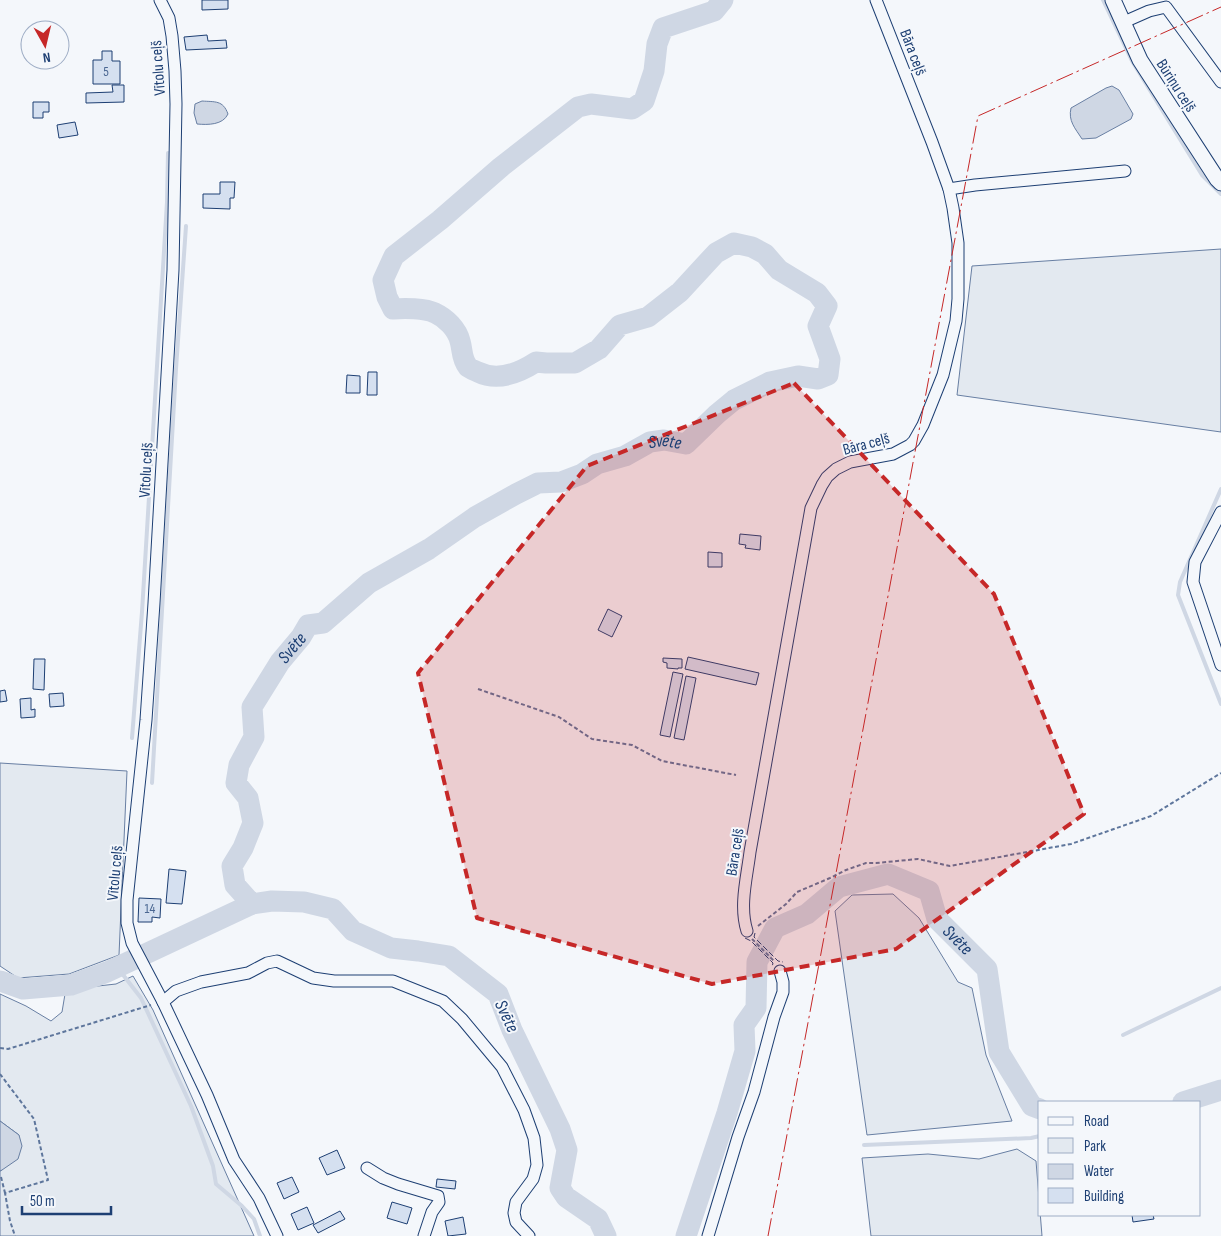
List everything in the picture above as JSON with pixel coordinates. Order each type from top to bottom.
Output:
[{"type":"street","name":"Vītolu ceļš","points":[[160,0],[168,18],[172,36],[175,71],[173,270],[146,720],[127,900],[127,923],[132,943],[148,973],[160,1003]]},
{"type":"street","name":"Bāra ceļš","points":[[750,935],[744,922],[743,904],[750,852],[811,508],[827,477],[836,469],[850,462],[892,454],[914,441],[923,425],[943,375],[956,321],[958,244],[949,190],[876,0]]},
{"type":"street","name":"Būriņu ceļš","points":[[1113,0],[1140,60],[1221,183]]},
{"type":"street","points":[[1124,22],[1149,11],[1166,7],[1221,82]]},
{"type":"street","points":[[949,190],[975,185],[1125,171]]},
{"type":"street","points":[[1221,512],[1195,562],[1192,582],[1221,665]]},
{"type":"street","points":[[277,1236],[259,1198],[234,1160],[207,1095],[160,1003],[176,991],[201,982],[248,973],[277,961],[313,978],[334,981],[393,981],[443,1001],[462,1019],[502,1067],[524,1110],[534,1138],[537,1165],[533,1179],[516,1202],[514,1213],[516,1222],[529,1236]]},
{"type":"street","points":[[708,1236],[738,1137],[754,1092],[774,1017],[783,992],[783,982],[778,966]]},
{"type":"street","points":[[366,1168],[398,1184],[438,1196],[439,1202],[432,1212],[424,1236]]},
{"type":"path","points":[[478,689],[559,717],[592,739],[632,745],[662,762],[736,775]]},
{"type":"path","points":[[778,966],[750,935],[797,892],[846,870],[866,863],[918,859],[950,866],[1072,844],[1151,816],[1221,773]]},
{"type":"path","points":[[0,1048],[8,1049],[160,1003]]},
{"type":"path","points":[[0,1074],[34,1119],[48,1180],[5,1193]]},
{"type":"path","points":[[1,1177],[15,1236]]},
{"type":"highlighted area","points":[[794,383],[994,594],[1084,814],[896,949],[712,984],[477,918],[418,673],[587,466]]},
{"type":"green space","points":[[1221,249],[1221,432],[957,395],[972,266]]},
{"type":"green space","points":[[0,763],[127,771],[119,955],[69,974],[18,978],[0,966]]},
{"type":"green space","points":[[893,894],[919,918],[958,982],[972,988],[986,1055],[1012,1121],[867,1135],[835,911],[852,895]]},
{"type":"green space","points":[[133,976],[153,1010],[254,1236],[0,1236],[0,1171],[19,1135],[0,1121],[0,994],[26,1006],[51,1021],[62,1012],[65,994],[89,987],[116,984]]},
{"type":"green space","points":[[1017,1149],[1036,1161],[1038,1216],[1040,1216],[1042,1236],[871,1236],[862,1158],[928,1154],[979,1159]]},
{"type":"water","points":[[1112,86],[1119,90],[1133,114],[1131,119],[1096,138],[1082,139],[1071,121],[1071,108]]},
{"type":"water","points":[[202,101],[215,102],[224,106],[228,114],[226,118],[210,124],[197,124],[194,113],[195,104]]},
{"type":"water","points":[[0,1121],[19,1135],[22,1146],[18,1159],[0,1171]]},
{"type":"building","points":[[202,0],[228,0],[228,9],[202,10]]},
{"type":"building","points":[[207,35],[208,41],[226,40],[227,48],[186,50],[184,37]]},
{"type":"building","points":[[102,51],[112,51],[112,61],[120,61],[120,84],[93,84],[93,60],[102,60]]},
{"type":"building","points":[[112,85],[124,85],[124,102],[86,103],[86,93],[113,92]]},
{"type":"building","points":[[33,102],[49,102],[49,112],[43,112],[43,118],[33,118]]},
{"type":"building","points":[[75,122],[78,135],[59,138],[57,125]]},
{"type":"building","points":[[220,182],[235,182],[234,198],[230,198],[230,209],[203,208],[203,194],[220,194]]},
{"type":"building","points":[[368,372],[377,372],[377,395],[367,395]]},
{"type":"building","points":[[347,375],[360,376],[360,393],[346,393]]},
{"type":"building","points":[[740,534],[761,536],[760,550],[745,548],[746,545],[739,544]]},
{"type":"building","points":[[708,552],[722,553],[722,567],[708,567]]},
{"type":"building","points":[[608,609],[622,616],[612,637],[598,630]]},
{"type":"building","points":[[688,657],[759,673],[756,685],[685,669]]},
{"type":"building","points":[[663,658],[682,659],[682,668],[667,668],[667,663],[663,662]]},
{"type":"building","points":[[34,659],[45,659],[44,690],[33,689]]},
{"type":"building","points":[[673,672],[683,674],[670,737],[660,735]]},
{"type":"building","points":[[686,676],[696,678],[684,740],[674,738]]},
{"type":"building","points":[[5,690],[7,701],[0,702],[0,691]]},
{"type":"building","points":[[63,693],[64,706],[50,707],[49,694]]},
{"type":"building","points":[[31,698],[31,710],[35,709],[35,717],[21,718],[20,699]]},
{"type":"building","points":[[169,869],[186,871],[182,904],[166,903]]},
{"type":"building","points":[[139,898],[161,899],[160,918],[152,917],[152,922],[138,922]]},
{"type":"building","points":[[337,1150],[345,1168],[327,1175],[319,1158]]},
{"type":"building","points":[[292,1177],[299,1192],[284,1199],[277,1183]]},
{"type":"building","points":[[437,1179],[456,1181],[455,1189],[436,1187]]},
{"type":"building","points":[[392,1202],[412,1208],[407,1224],[387,1218]]},
{"type":"building","points":[[307,1207],[314,1223],[298,1230],[291,1214]]},
{"type":"building","points":[[340,1211],[345,1219],[318,1233],[313,1225]]},
{"type":"building","points":[[1132,1216],[1153,1216],[1154,1219],[1133,1222]]},
{"type":"building","points":[[463,1217],[466,1234],[448,1236],[445,1221]]},
{"type":"waterway","name":"Svēte","points":[[606,1236],[598,1219],[566,1197],[560,1188],[567,1150],[560,1129],[512,1030],[498,994],[449,956],[391,948],[353,931],[333,909],[304,902],[272,901],[252,904],[235,885],[232,866],[243,848],[253,823],[248,798],[236,783],[239,765],[254,737],[252,707],[280,662],[301,637],[308,625],[323,623],[369,583],[429,549],[475,517],[538,483],[561,482],[582,474],[597,464],[625,456],[650,442],[664,440],[686,444],[734,400],[770,382],[798,376],[818,379],[828,375],[830,359],[818,326],[827,306],[817,293],[779,270],[765,254],[752,247],[734,243],[716,253],[680,292],[648,317],[620,325],[599,349],[575,363],[536,362],[523,370],[508,375],[493,376],[474,371],[466,364],[460,341],[451,324],[435,313],[426,310],[393,309],[387,297],[383,280],[394,256],[440,220],[501,167],[578,107],[591,104],[632,109],[644,101],[654,71],[657,44],[663,28],[714,11],[723,0]]},
{"type":"waterway","points":[[1103,0],[1132,61],[1202,175],[1221,194]]},
{"type":"waterway","points":[[132,738],[142,612],[167,202],[168,153]]},
{"type":"waterway","points":[[152,783],[186,226]]},
{"type":"waterway","points":[[1221,489],[1180,582],[1178,595],[1221,704]]},
{"type":"waterway","name":"Svēte","points":[[686,1236],[727,1113],[745,1051],[744,1025],[756,1008],[757,962],[775,928],[807,914],[839,887],[888,874],[929,891],[937,919],[987,969],[999,1052],[1032,1106],[1038,1108]]},
{"type":"waterway","points":[[0,981],[23,989],[71,985],[107,972],[252,904]]},
{"type":"waterway","points":[[117,967],[141,998],[191,1106],[213,1166],[216,1184],[254,1219],[260,1236]]},
{"type":"waterway","points":[[1123,1035],[1221,988]]},
{"type":"waterway","name":"Svēte","points":[[1186,1101],[1221,1090]]},
{"type":"waterway","points":[[864,1145],[1038,1136]]},
{"type":"fence","points":[[755,933],[754,937],[778,961],[783,962]]},
{"type":"fence","points":[[745,938],[751,941],[773,963],[772,967]]},
{"type":"power","points":[[768,1236],[978,116],[1221,7]]}]
